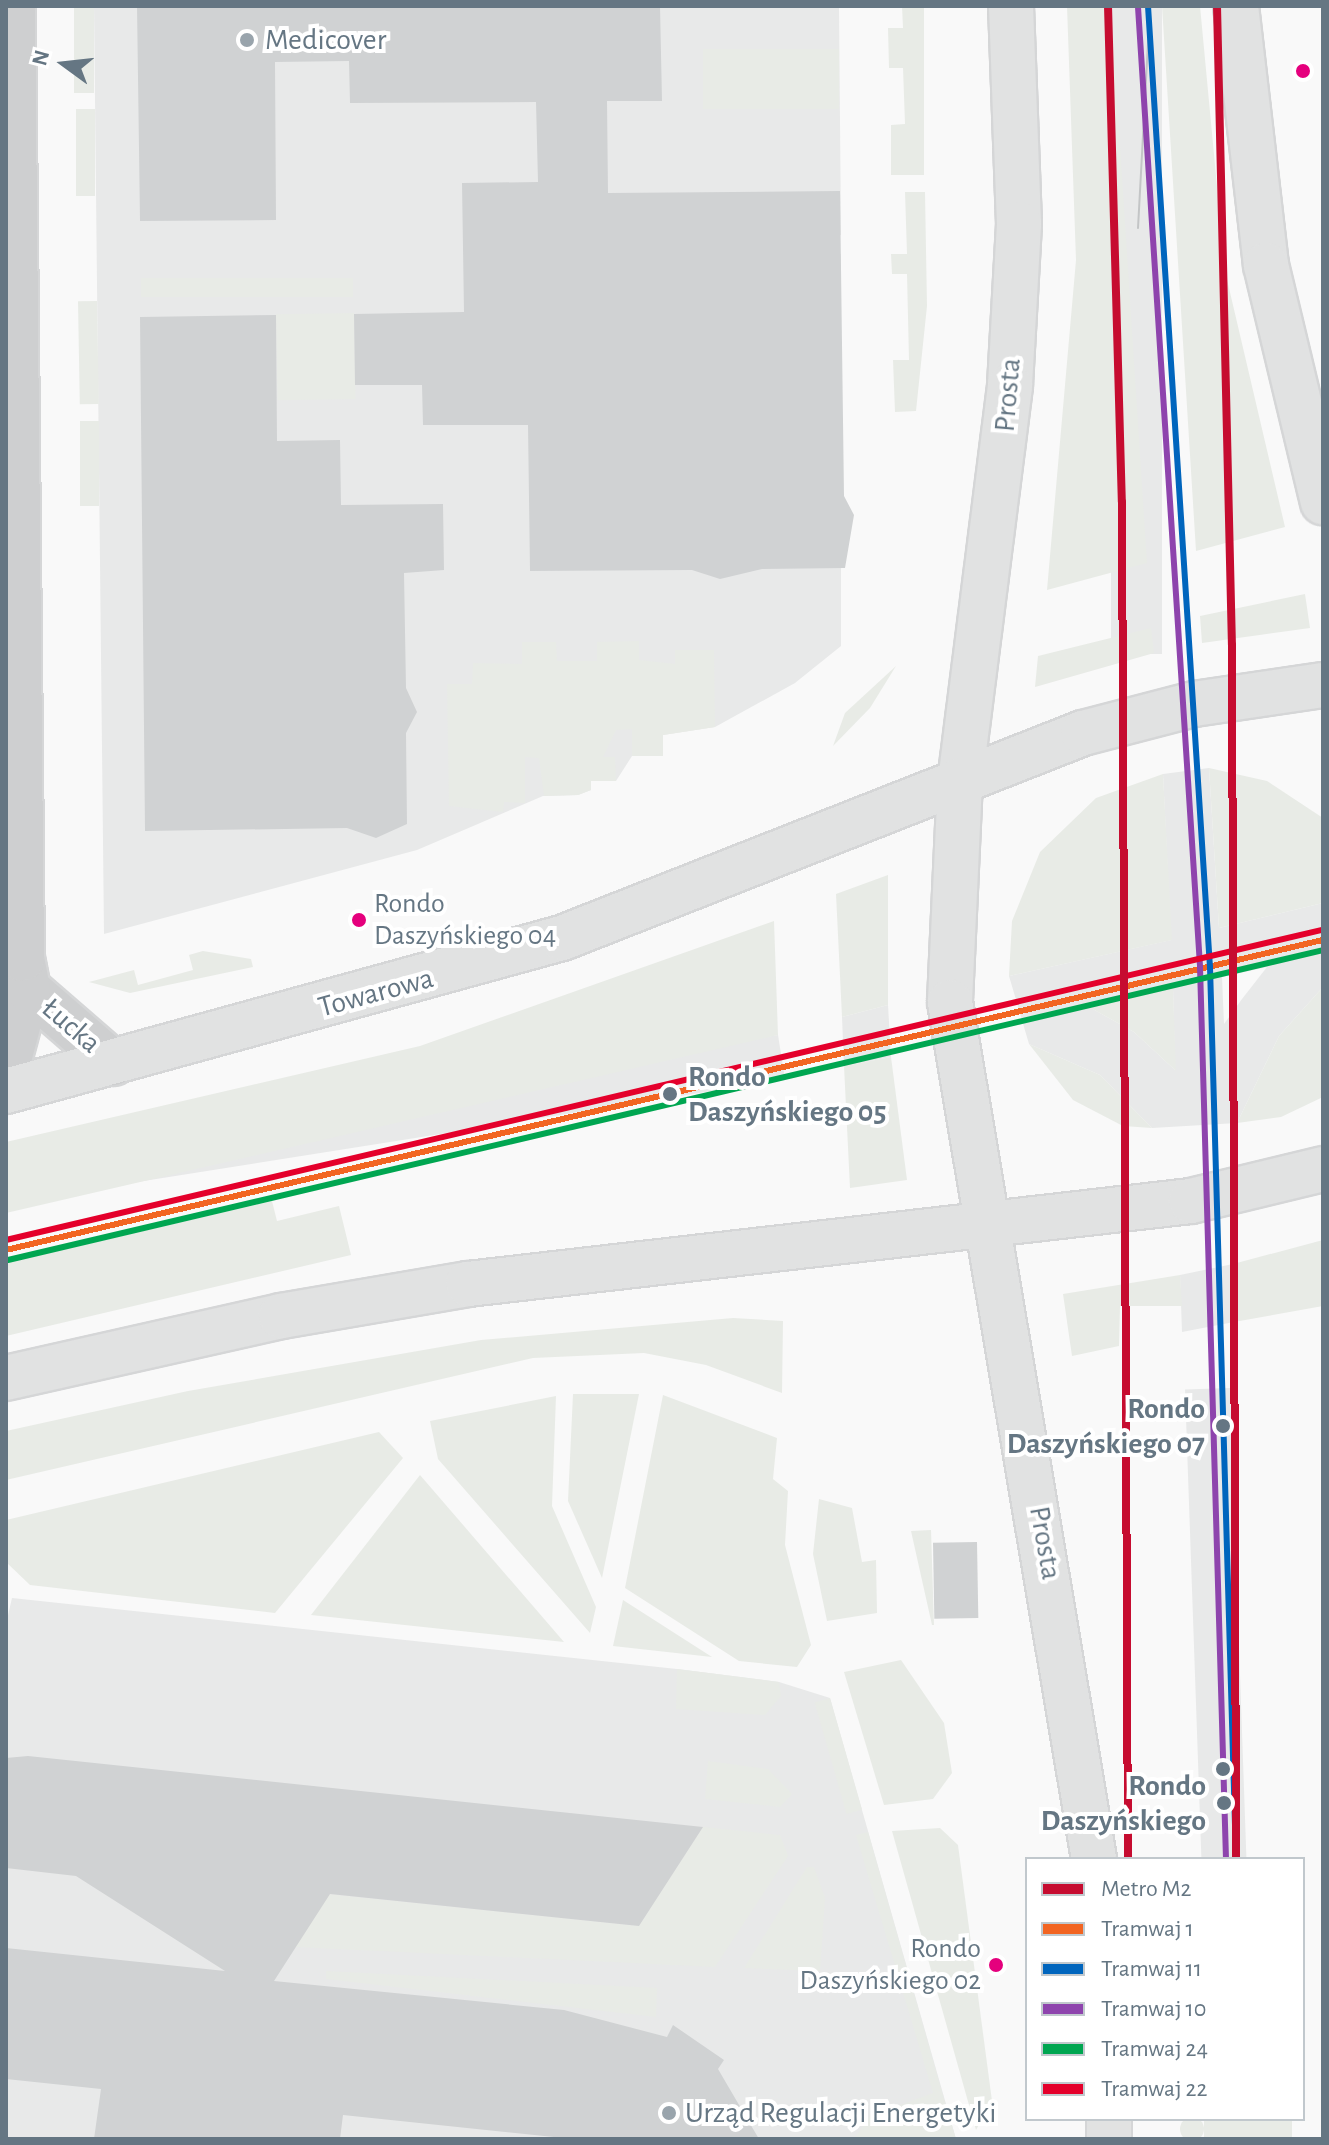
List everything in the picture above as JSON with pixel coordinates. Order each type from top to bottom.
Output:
[{"type":"main road","name":"Prosta","points":[[1011,6],[1019,224],[1011,371],[960,781],[950,1002],[1094,1857]]},
{"type":"main road","points":[[1236,6],[1266,265],[1323,502]]},
{"type":"main road","name":"Towarowa","points":[[6,1091],[562,938],[1116,723],[1323,685]]},
{"type":"main road","points":[[6,1378],[281,1316],[468,1284],[990,1228],[1216,1197],[1323,1169]]},
{"type":"street","name":"Łucka","points":[[6,1071],[28,989],[22,959],[13,6]]},
{"type":"street","name":"Łucka","points":[[28,989],[113,1063]]},
{"type":"shaded area","points":[[74,6],[94,6],[94,93],[74,93]]},
{"type":"shaded area","points":[[94,6],[839,6],[841,235],[831,235],[831,254],[841,254],[841,646],[795,683],[715,727],[663,735],[663,756],[632,756],[616,781],[591,781],[591,790],[578,795],[543,796],[417,850],[104,934]]},
{"type":"shaded area","points":[[902,6],[924,6],[924,175],[891,175],[891,125],[905,124],[903,68],[889,68],[888,28],[903,28]]},
{"type":"shaded area","points":[[1067,6],[1111,6],[1147,563],[1047,590],[1076,260]]},
{"type":"shaded area","points":[[1111,6],[1162,6],[1162,654],[1111,654]]},
{"type":"shaded area","points":[[1162,6],[1200,6],[1225,271],[1285,527],[1196,551]]},
{"type":"shaded area","points":[[703,49],[839,49],[839,109],[703,109]]},
{"type":"shaded area","points":[[76,109],[95,109],[95,196],[76,196]]},
{"type":"shaded area","points":[[905,192],[925,192],[927,306],[916,411],[895,412],[893,360],[909,360],[907,274],[892,274],[891,254],[907,254]]},
{"type":"shaded area","points":[[141,278],[353,278],[353,297],[141,297]]},
{"type":"shaded area","points":[[78,301],[97,301],[99,404],[80,404]]},
{"type":"shaded area","points":[[354,313],[356,399],[278,400],[276,314]]},
{"type":"shaded area","points":[[80,421],[99,421],[99,506],[80,506]]},
{"type":"shaded area","points":[[1305,594],[1310,628],[1202,643],[1200,616]]},
{"type":"shaded area","points":[[1151,628],[1154,653],[1035,687],[1038,656]]},
{"type":"shaded area","points":[[639,641],[639,660],[675,664],[675,650],[714,650],[715,727],[663,735],[663,756],[632,756],[632,729],[616,730],[603,757],[615,757],[616,781],[591,781],[591,790],[578,795],[544,796],[539,758],[525,757],[525,803],[504,802],[503,812],[449,806],[447,684],[472,684],[473,663],[522,664],[522,642],[556,642],[557,661],[597,661],[597,642]]},
{"type":"shaded area","points":[[896,666],[870,708],[833,746],[845,713]]},
{"type":"shaded area","points":[[1209,768],[1219,928],[1323,903],[1323,987],[1279,1036],[1237,1123],[1152,1128],[1100,1075],[1029,1044],[1009,976],[1171,940],[1163,774]],"holes":[[[1267,967],[1242,999],[1224,1024],[1222,977]],[[1173,988],[1175,1070],[1134,1032],[1091,1008]]]},
{"type":"shaded area","points":[[1209,768],[1267,781],[1323,818],[1323,903],[1219,928]]},
{"type":"shaded area","points":[[1163,774],[1172,940],[1009,976],[1012,921],[1040,852],[1096,798]]},
{"type":"shaded area","points":[[888,875],[888,1005],[842,1017],[836,894]]},
{"type":"shaded area","points":[[774,921],[778,1035],[6,1213],[6,1142],[420,1046]]},
{"type":"shaded area","points":[[203,951],[251,959],[253,967],[130,993],[89,982],[134,970],[138,985],[193,970],[189,955]]},
{"type":"shaded area","points":[[1323,987],[1323,1097],[1281,1117],[1237,1123],[1279,1036]]},
{"type":"shaded area","points":[[1173,988],[1176,1071],[1134,1032],[1089,1007]]},
{"type":"shaded area","points":[[888,1005],[891,1057],[844,1066],[842,1017]]},
{"type":"shaded area","points":[[778,1035],[785,1079],[6,1203],[6,1157]]},
{"type":"shaded area","points":[[1029,1044],[1100,1075],[1152,1128],[1123,1126],[1073,1100]]},
{"type":"shaded area","points":[[891,1057],[907,1180],[850,1188],[844,1066]]},
{"type":"shaded area","points":[[272,1201],[277,1221],[339,1206],[351,1255],[6,1336],[6,1263]]},
{"type":"shaded area","points":[[1323,1240],[1323,1306],[1234,1322],[1233,1264]]},
{"type":"shaded area","points":[[1233,1264],[1234,1322],[1182,1332],[1180,1275]]},
{"type":"shaded area","points":[[1180,1275],[1182,1306],[1120,1306],[1119,1346],[1072,1356],[1063,1294]]},
{"type":"shaded area","points":[[733,1318],[783,1321],[782,1393],[706,1365],[644,1353],[533,1358],[6,1480],[6,1431],[188,1391],[481,1340]]},
{"type":"shaded area","points":[[1230,1388],[1246,1857],[1201,1857],[1185,1390]]},
{"type":"shaded area","points":[[573,1394],[639,1394],[602,1578],[568,1501]]},
{"type":"shaded area","points":[[663,1395],[777,1438],[773,1479],[788,1491],[785,1545],[811,1645],[797,1667],[739,1661],[625,1588]]},
{"type":"shaded area","points":[[556,1396],[552,1506],[596,1607],[590,1633],[438,1459],[430,1421]]},
{"type":"shaded area","points":[[379,1432],[403,1458],[275,1613],[30,1585],[6,1562],[6,1520]]},
{"type":"shaded area","points":[[420,1475],[564,1642],[311,1615]]},
{"type":"shaded area","points":[[819,1499],[852,1508],[862,1562],[876,1560],[877,1613],[827,1621],[813,1554]]},
{"type":"shaded area","points":[[931,1530],[934,1625],[911,1531]]},
{"type":"shaded area","points":[[12,1598],[677,1669],[779,1682],[830,1698],[956,2139],[6,2139],[6,1624]]},
{"type":"shaded area","points":[[623,1600],[712,1657],[613,1646]]},
{"type":"shaded area","points":[[901,1660],[944,1723],[952,1773],[933,1799],[884,1805],[844,1672]]},
{"type":"shaded area","points":[[677,1669],[779,1682],[781,1696],[765,1715],[676,1709]]},
{"type":"shaded area","points":[[830,1698],[862,1810],[847,1814],[815,1702]]},
{"type":"shaded area","points":[[708,1761],[768,1769],[792,1794],[780,1807],[705,1799]]},
{"type":"shaded area","points":[[703,1827],[780,1835],[788,1856],[715,1967],[296,1947],[307,1892],[639,1926]]},
{"type":"shaded area","points":[[940,1828],[958,1845],[992,2101],[976,2130],[892,1831]]},
{"type":"shaded area","points":[[868,1832],[956,2139],[854,2139],[870,2116],[933,2093],[856,1835]]},
{"type":"shaded area","points":[[807,1867],[814,1867],[825,1898],[820,1971],[744,1968]]},
{"type":"shaded area","points":[[326,1971],[657,1988],[656,2017],[326,1979]]},
{"type":"shaded area","points":[[1184,2121],[1200,2121],[1203,2133],[1196,2140],[1188,2140],[1181,2133]]},
{"type":"shaded area","points":[[1204,2121],[1292,2121],[1292,2139],[1204,2139]]},
{"type":"building","points":[[137,6],[660,6],[662,101],[607,101],[608,193],[840,191],[844,496],[854,515],[845,568],[762,569],[720,579],[692,570],[530,571],[528,425],[423,425],[422,385],[355,385],[354,314],[464,312],[462,183],[538,182],[536,102],[350,103],[349,61],[275,62],[276,220],[140,221]]},
{"type":"building","points":[[276,315],[277,441],[340,440],[341,505],[443,504],[444,570],[404,573],[406,688],[417,712],[406,733],[407,824],[376,838],[347,828],[145,831],[140,317]]},
{"type":"building","points":[[977,1542],[978,1618],[934,1619],[933,1543]]},
{"type":"building","points":[[28,1756],[703,1827],[639,1926],[330,1894],[274,1981],[564,2010],[667,2037],[673,2025],[724,2060],[718,2069],[759,2139],[573,2139],[343,2115],[340,2139],[94,2139],[101,2089],[6,2079],[6,1948],[225,1971],[76,1876],[6,1868],[6,1758]]},
{"type":"tram line","name":"11","points":[[1148,6],[1210,967],[1236,1857]]},
{"type":"tram line","name":"10","points":[[1138,7],[1200,967],[1226,1857]]},
{"type":"tram line","points":[[1138,228],[1149,26]]},
{"type":"tram line","name":"22","points":[[6,1240],[1321,930]]},
{"type":"tram line","name":"1","points":[[6,1250],[1323,940]]},
{"type":"tram line","name":"24","points":[[8,1260],[1323,950]]},
{"type":"metro line","name":"M2","points":[[1108,6],[1122,502],[1128,1857]]},
{"type":"metro line","name":"M2","points":[[1217,6],[1232,645],[1236,1857]]},
{"type":"place","name":"Medicover","points":[[247,40]]},
{"type":"place","name":"Rondo Daszyńskiego 04","points":[[359,920]]},
{"type":"place","name":"Rondo Daszyńskiego 05","points":[[670,1094]]},
{"type":"place","name":"Rondo Daszyńskiego 07","points":[[1223,1426]]},
{"type":"place","name":"Rondo Daszyńskiego","points":[[1224,1803]]},
{"type":"place","name":"Rondo Daszyńskiego 02","points":[[996,1965]]},
{"type":"place","name":"Urząd Regulacji Energetyki","points":[[669,2113]]}]
